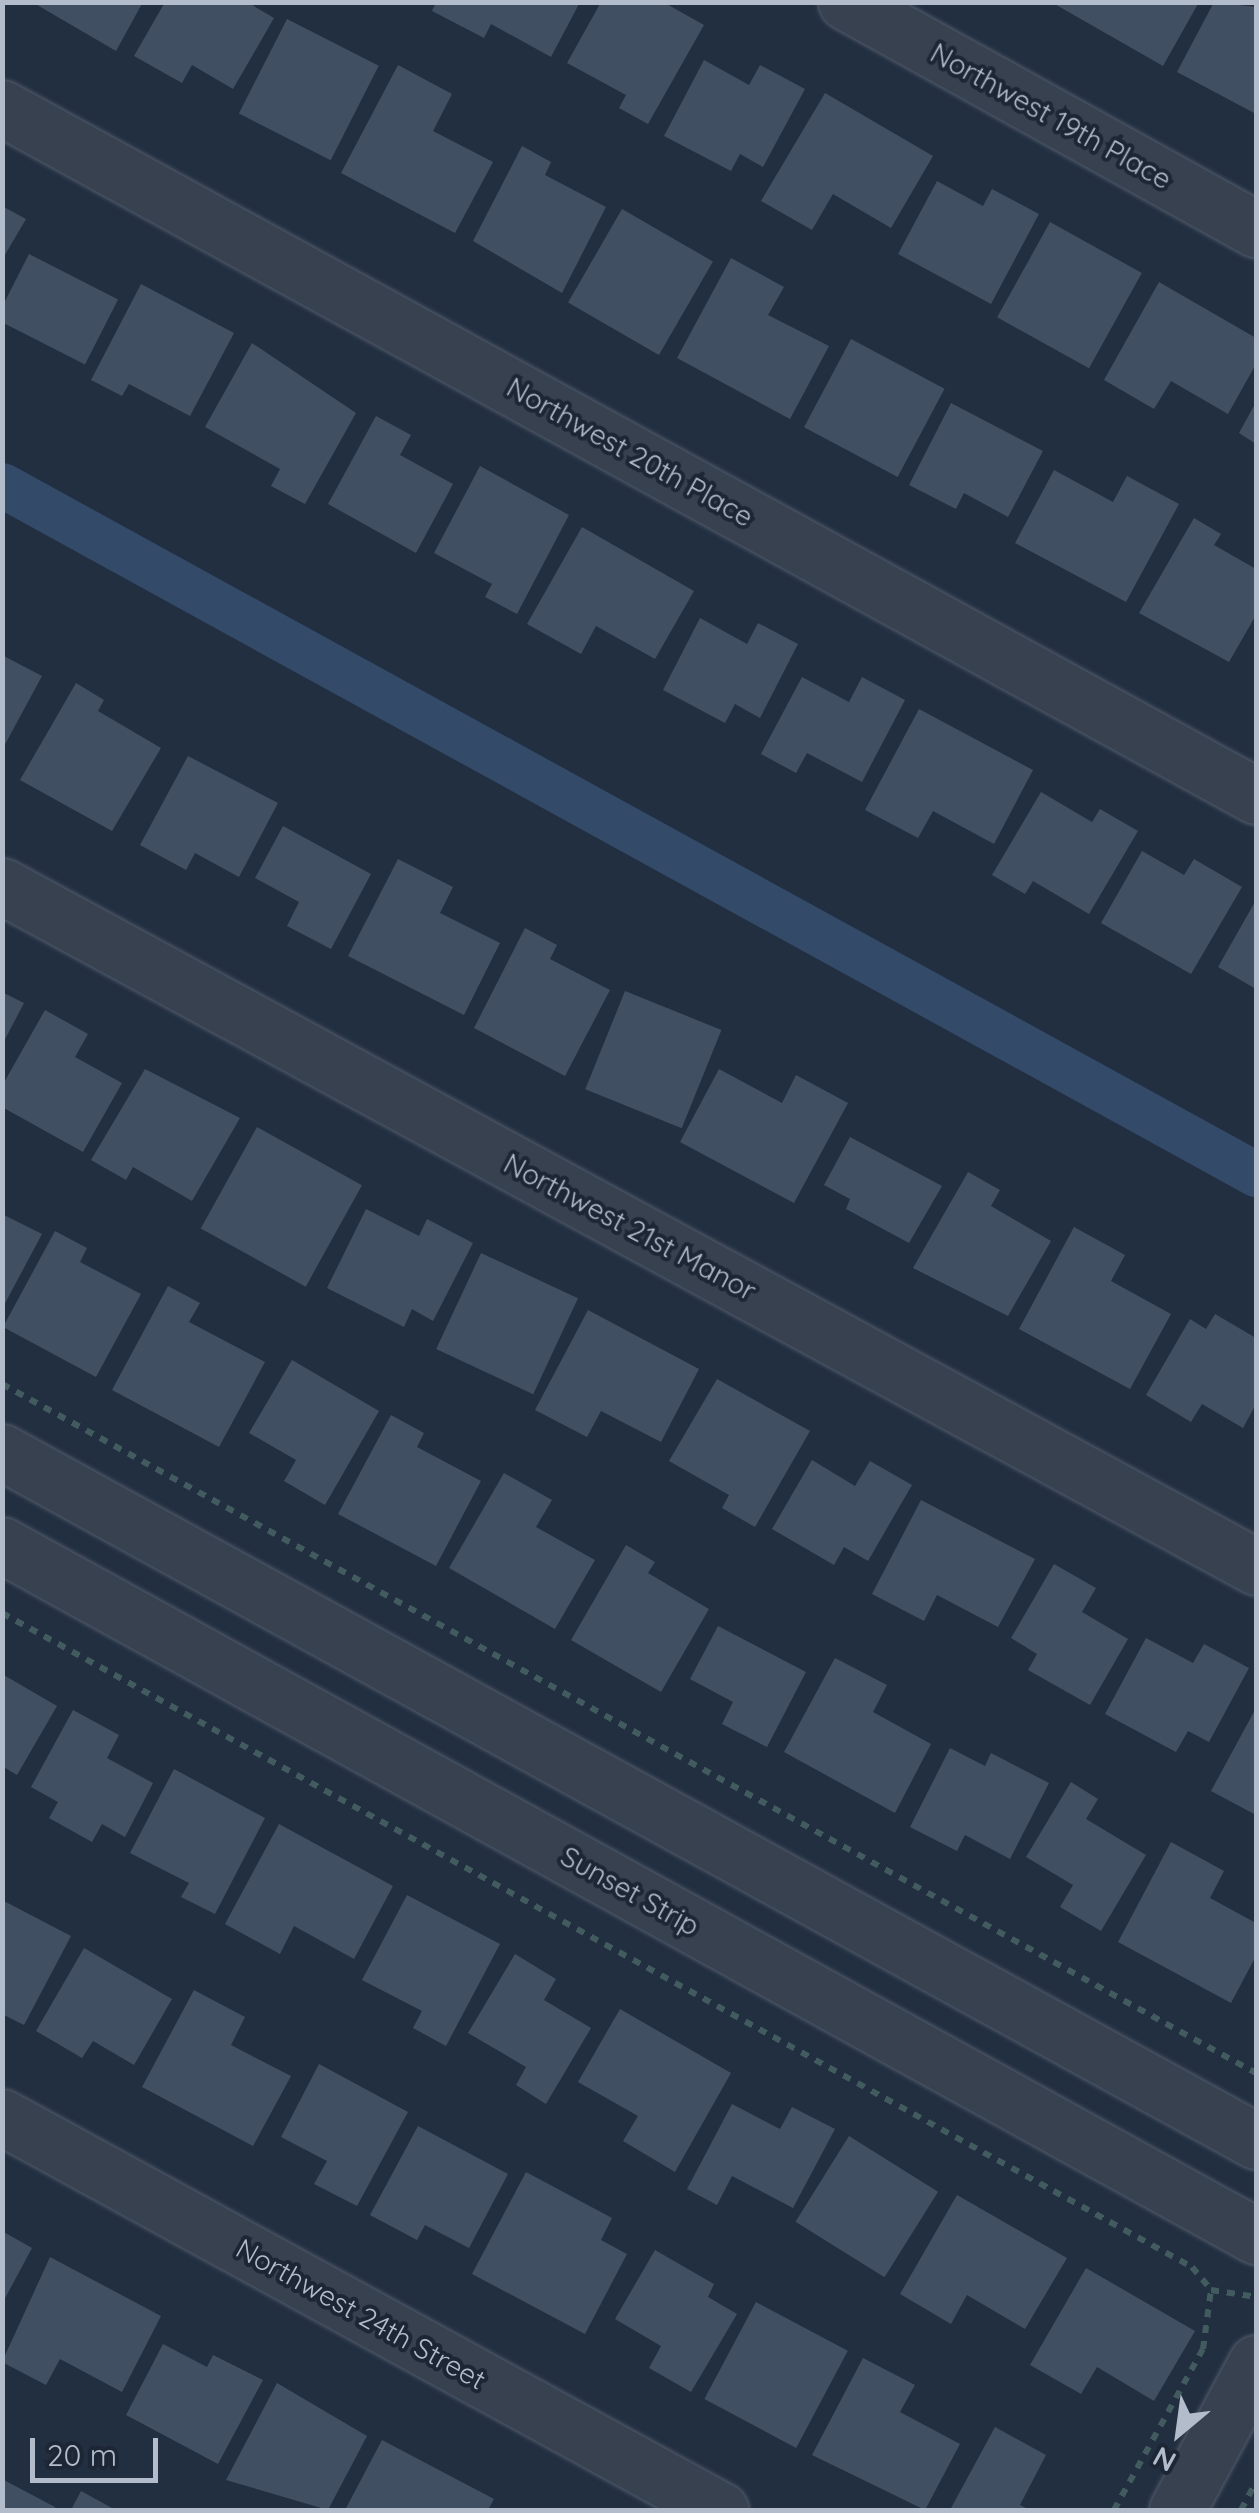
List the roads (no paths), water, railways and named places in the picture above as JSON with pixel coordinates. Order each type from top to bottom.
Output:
[{"type":"street","name":"Northwest 19th Place","points":[[846,2],[1256,229]]},
{"type":"street","name":"Northwest 20th Place","points":[[2,108],[1256,796]]},
{"type":"street","name":"Northwest 21st Manor","points":[[2,886],[1256,1567]]},
{"type":"street","points":[[2,1452],[1256,2141]]},
{"type":"street","name":"Sunset Strip","points":[[2,1545],[1256,2236]]},
{"type":"street","name":"Northwest 24th Street","points":[[2,2118],[720,2510]]},
{"type":"street","points":[[1177,2510],[1256,2363]]},
{"type":"waterway","points":[[2,485],[1256,1174]]}]
